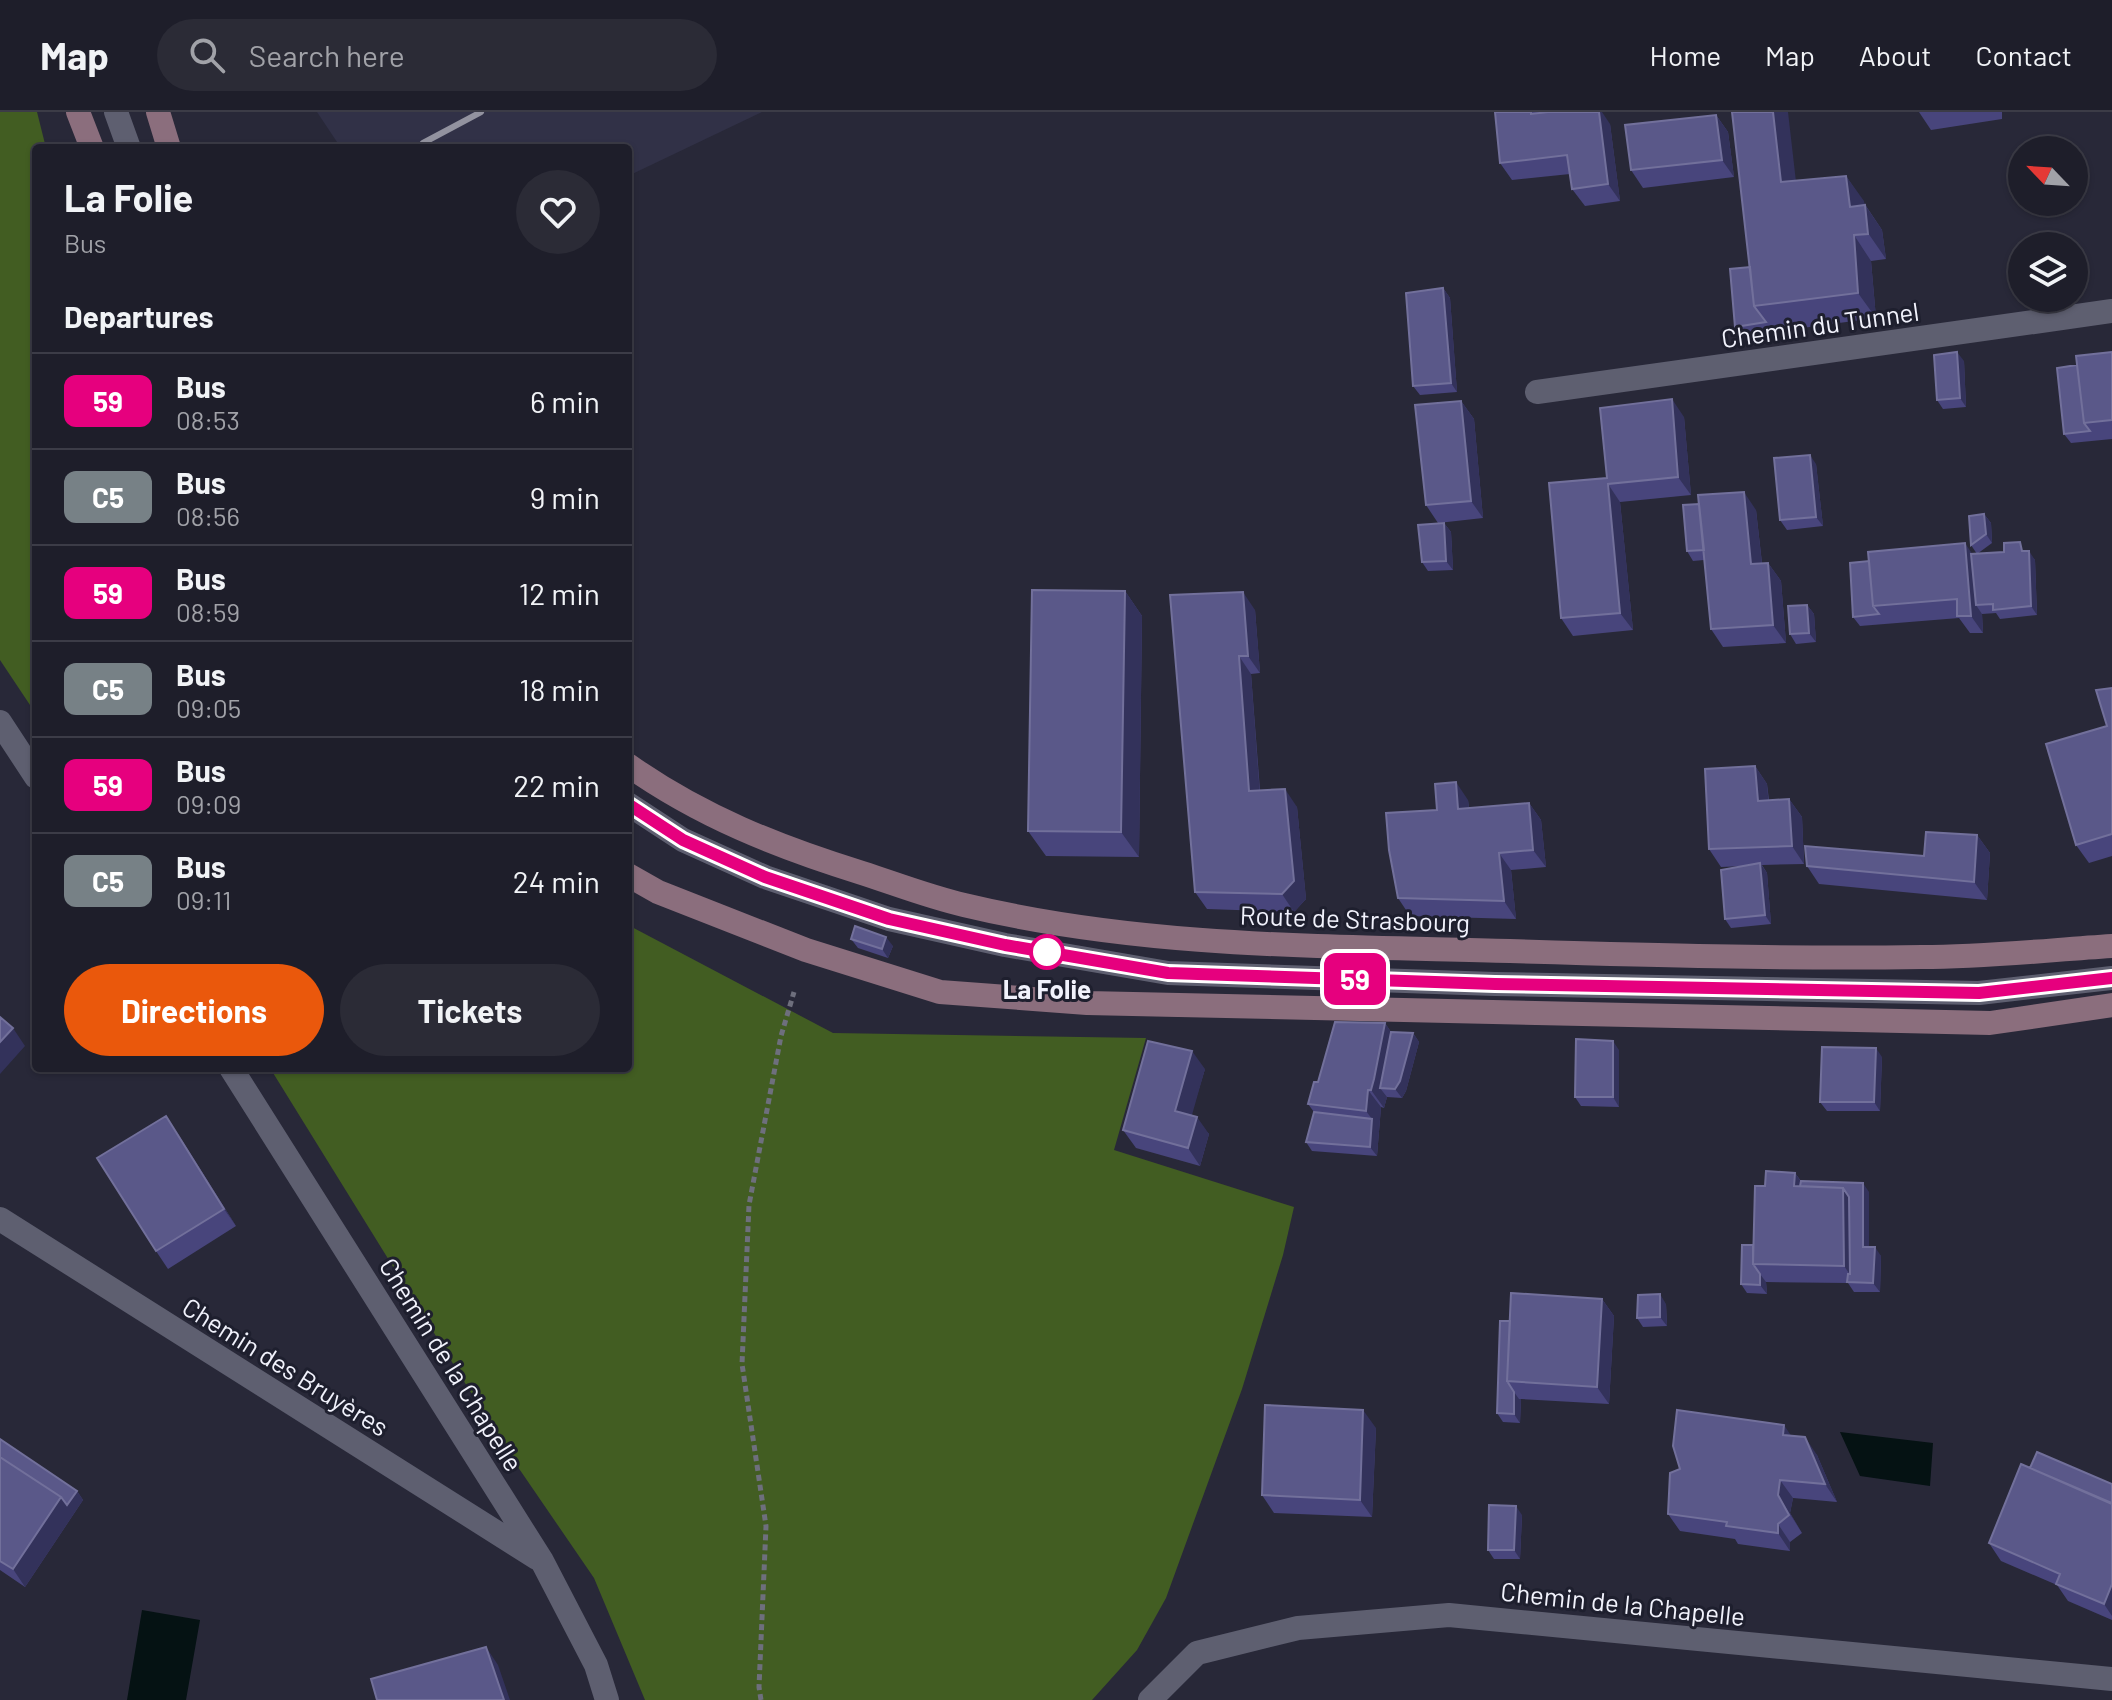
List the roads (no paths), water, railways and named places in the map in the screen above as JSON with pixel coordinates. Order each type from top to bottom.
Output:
[{"type":"main road","points":[[78,112],[90,144]]},
{"type":"main road","points":[[158,112],[168,144]]},
{"type":"main road","name":"Route de Strasbourg","points":[[632,768],[698,810],[792,851],[962,905],[1047,922],[1173,939],[1712,957],[1926,957],[2112,946]]},
{"type":"main road","points":[[632,877],[658,892],[806,950],[940,992],[1087,1003],[1990,1023],[2112,1005]]},
{"type":"street","points":[[116,112],[128,144]]},
{"type":"street","name":"Chemin du Tunnel","points":[[1537,392],[2112,311]]},
{"type":"street","points":[[0,722],[32,771]]},
{"type":"street","points":[[632,807],[683,840],[765,877],[889,919],[1005,945],[1168,973],[1495,984],[1979,993],[2112,978]]},
{"type":"street","name":"Chemin de la Chapelle","points":[[234,1072],[542,1561],[596,1665],[607,1700]]},
{"type":"street","name":"Chemin des Bruyères","points":[[0,1219],[542,1561]]},
{"type":"street","name":"Chemin de la Chapelle","points":[[1150,1700],[1197,1653],[1298,1628],[1449,1615],[2112,1679]]},
{"type":"railway","points":[[423,143],[481,112]]},
{"type":"place","name":"La Folie","points":[[1047,952]]}]
